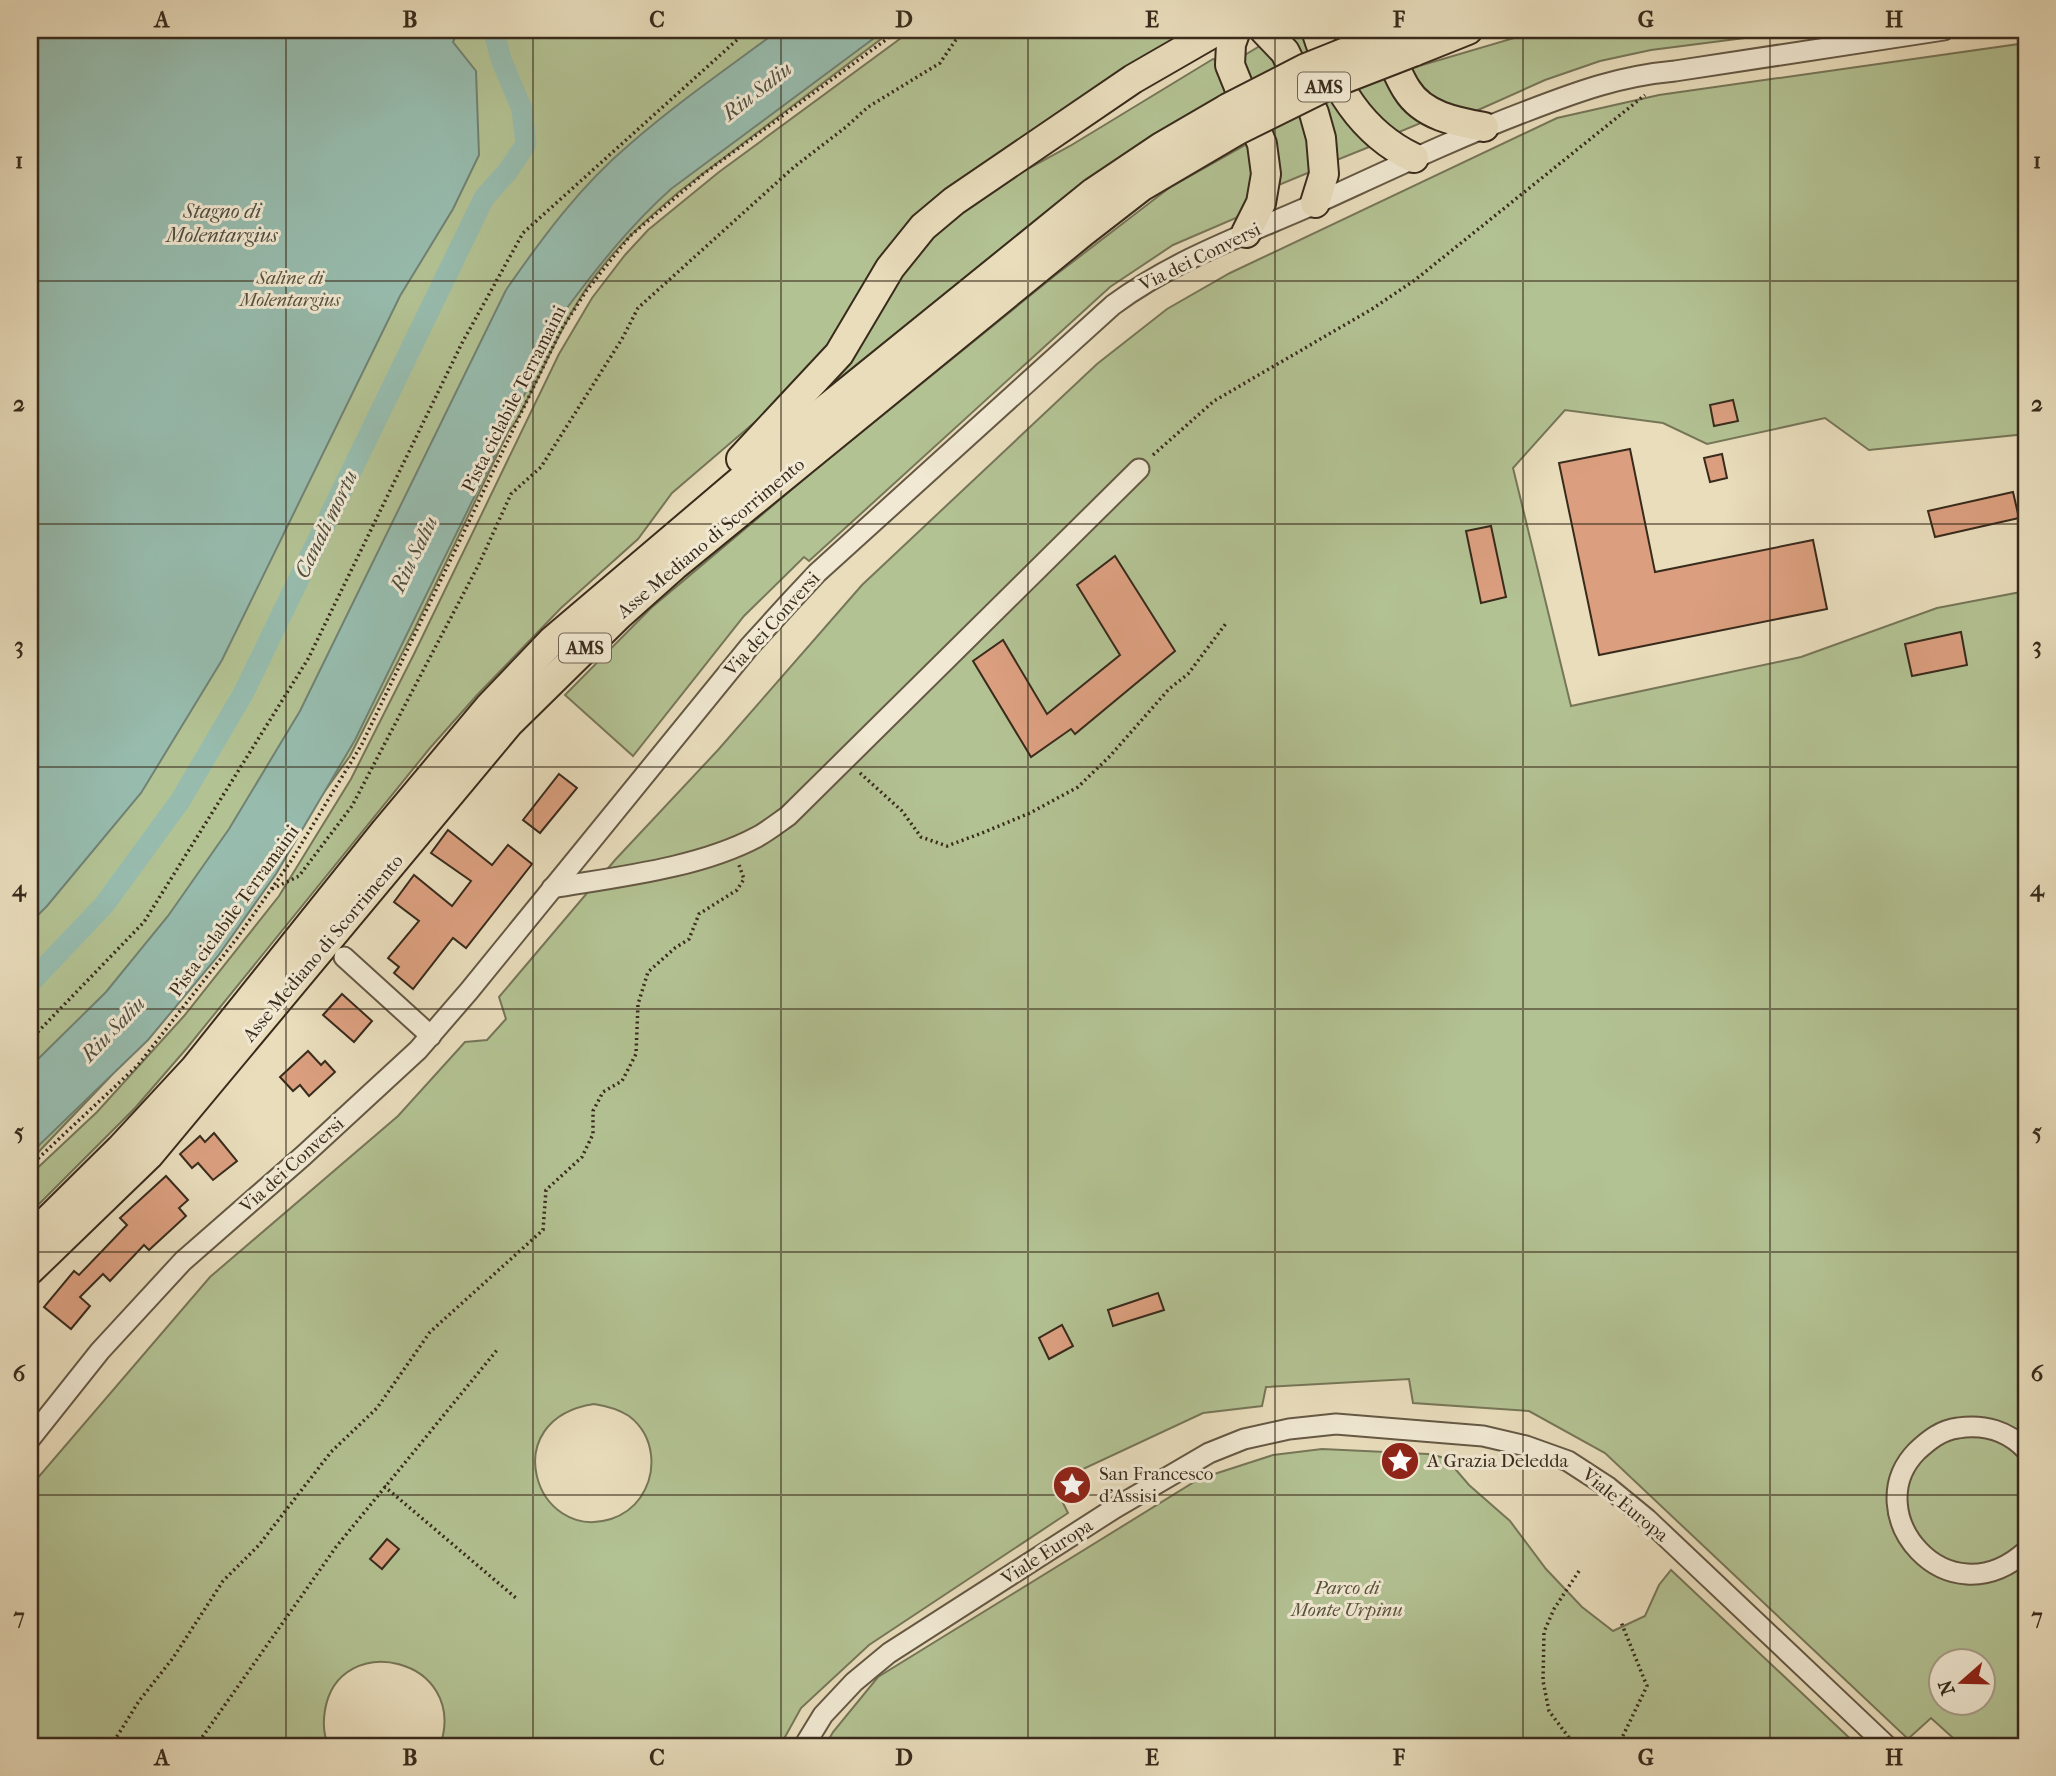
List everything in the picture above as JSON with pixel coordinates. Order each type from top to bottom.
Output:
[{"type":"highway","points":[[734,485],[737,463],[839,354],[890,268],[923,227],[954,201],[1122,87],[1218,30]]},
{"type":"highway","points":[[1236,30],[1231,44],[1230,65],[1262,144],[1266,174],[1261,203],[1246,233]]},
{"type":"highway","points":[[1264,30],[1285,52],[1314,113],[1321,138],[1324,174],[1315,203]]},
{"type":"highway","points":[[1316,30],[1323,54],[1351,104],[1374,133],[1393,148],[1414,158]]},
{"type":"highway","points":[[1379,30],[1407,91],[1424,108],[1452,121],[1484,127]]},
{"type":"highway","name":"Asse Mediano di Scorrimento","points":[[30,1270],[149,1155],[509,723],[619,615],[674,566],[1083,232],[1233,119],[1306,68],[1407,41],[1468,30]]},
{"type":"highway","name":"Asse Mediano di Scorrimento","points":[[30,1238],[120,1149],[195,1068],[384,831],[489,707],[552,641],[734,485],[1094,192],[1161,147],[1233,119]]},
{"type":"street","name":"Via dei Conversi","points":[[37,1443],[100,1351],[183,1261],[378,1089],[431,1036],[749,646],[817,573],[1113,305],[1159,274],[1246,233],[1484,127],[1590,87],[1636,74],[1675,71],[1944,30]]},
{"type":"street","points":[[552,888],[610,880],[734,848],[760,836],[788,816],[1139,469]]},
{"type":"street","points":[[344,957],[431,1036]]},
{"type":"street","name":"Viale Europa","points":[[804,1746],[823,1715],[854,1682],[889,1653],[1115,1508],[1209,1453],[1244,1439],[1289,1429],[1336,1424],[1483,1436],[1526,1446],[1568,1461],[1608,1487],[1647,1518],[1887,1746]]},
{"type":"street","points":[[2022,1563],[1989,1573],[1963,1574],[1939,1567],[1918,1552],[1904,1531],[1898,1506],[1900,1481],[1911,1457],[1929,1439],[1950,1429],[1974,1426],[1997,1430],[2018,1441],[2026,1450]]},
{"type":"path","points":[[30,1040],[145,922],[308,659],[462,343],[523,233],[748,30]]},
{"type":"path","name":"Pista ciclabile Terramaini","points":[[30,1166],[138,1065],[237,938],[291,861],[362,744],[561,330],[587,290],[629,236],[702,175],[899,30]]},
{"type":"path","points":[[272,889],[299,876],[352,806],[479,564],[511,494],[541,467],[622,339],[638,308],[794,167],[846,127],[867,107],[940,63],[955,41],[968,30]]},
{"type":"path","points":[[1139,469],[1214,401],[1372,309],[1415,280],[1675,71]]},
{"type":"path","points":[[845,759],[902,811],[921,837],[947,846],[959,842],[1030,813],[1077,787],[1110,756],[1169,689],[1188,674],[1227,622]]},
{"type":"path","points":[[111,1746],[139,1701],[173,1658],[223,1581],[259,1545],[331,1452],[377,1408],[430,1332],[544,1230],[546,1190],[582,1157],[593,1134],[593,1111],[603,1092],[622,1081],[636,1054],[638,1004],[648,972],[689,939],[699,914],[737,890],[744,878],[734,848]]},
{"type":"path","points":[[196,1746],[336,1546],[497,1350]]},
{"type":"path","points":[[30,1466],[37,1443]]},
{"type":"path","points":[[384,1486],[516,1598]]},
{"type":"path","points":[[1579,1571],[1554,1609],[1544,1632],[1543,1681],[1549,1711],[1570,1739],[1591,1746]]},
{"type":"path","points":[[1618,1746],[1647,1686],[1621,1622]]},
{"type":"green space","name":"Saline di Molentargius","points":[[30,30],[893,30],[680,191],[630,236],[590,283],[508,432],[414,630],[350,756],[190,979],[108,1079],[30,1161]]},
{"type":"green space","points":[[912,30],[1188,30],[1074,102],[954,189],[844,332],[776,404],[672,493],[638,539],[561,608],[478,694],[430,748],[187,1048],[135,1108],[30,1213],[30,1175],[97,1112],[184,1016],[279,896],[351,779],[559,354],[592,298],[648,230],[719,172]]},
{"type":"green space","points":[[1291,30],[1306,30],[1343,117],[1369,147],[1332,162],[1282,34]]},
{"type":"green space","points":[[1322,30],[1365,30],[1410,112],[1421,123],[1392,135],[1378,127]]},
{"type":"green space","points":[[1406,30],[1419,66],[1541,30],[1808,30],[1651,50],[1600,61],[1545,80],[1476,111],[1459,113],[1412,86]]},
{"type":"green space","points":[[2026,43],[2026,434],[1869,450],[1825,418],[1707,444],[1663,423],[1565,410],[1513,468],[1571,706],[1801,657],[1937,608],[2026,591],[2026,1746],[1962,1746],[1931,1718],[1908,1739],[1605,1453],[1529,1411],[1413,1403],[1409,1379],[1266,1387],[1262,1406],[1203,1413],[1053,1483],[1068,1513],[869,1645],[801,1708],[780,1746],[440,1746],[444,1716],[437,1692],[420,1674],[399,1664],[375,1662],[353,1669],[335,1684],[324,1715],[329,1746],[30,1746],[30,1489],[210,1277],[398,1116],[465,1042],[487,1040],[506,1019],[499,997],[615,860],[718,750],[862,585],[1097,364],[1167,309],[1230,273],[1557,118],[1659,95]],"holes":[[[594,1404],[621,1411],[638,1424],[649,1444],[650,1477],[640,1498],[624,1513],[611,1519],[584,1522],[562,1513],[546,1497],[537,1476],[536,1453],[544,1432],[563,1414]]]},
{"type":"green space","points":[[1263,44],[1266,45],[1310,132],[1310,172],[1274,187],[1235,61]]},
{"type":"green space","points":[[1213,59],[1219,61],[1227,94],[1118,160],[1016,236],[835,382],[831,377],[897,277],[936,227],[993,188],[1070,146]]},
{"type":"green space","points":[[1249,143],[1255,174],[1245,208],[1236,218],[1173,245],[1110,287],[809,561],[804,557],[744,616],[633,756],[565,695],[651,608],[815,470],[1053,277],[1169,188]]},
{"type":"green space","name":"Parco di Monte Urpinu","points":[[1322,1449],[1428,1454],[1441,1457],[1510,1521],[1546,1569],[1582,1607],[1613,1631],[1645,1616],[1659,1585],[1671,1570],[1858,1746],[825,1746],[833,1732],[878,1677],[1199,1479],[1273,1455]]},
{"type":"water","name":"Stagno di Molentargius","points":[[30,30],[458,30],[453,42],[476,71],[479,155],[453,209],[400,296],[222,660],[141,793],[30,923]]},
{"type":"water","name":"Riu Saliu","points":[[779,30],[885,30],[671,189],[629,231],[579,292],[567,308],[355,740],[276,874],[218,956],[148,1040],[30,1154],[30,1067],[106,992],[168,916],[229,829],[300,711],[506,290],[563,213],[612,160],[666,114]]},
{"type":"building","points":[[1733,400],[1738,421],[1714,426],[1710,405]]},
{"type":"building","points":[[1630,449],[1655,572],[1813,540],[1827,609],[1599,655],[1559,463]]},
{"type":"building","points":[[1722,454],[1727,478],[1710,482],[1704,458]]},
{"type":"building","points":[[2013,492],[2019,518],[1935,537],[1928,511]]},
{"type":"building","points":[[1491,526],[1506,597],[1481,603],[1466,531]]},
{"type":"building","points":[[1115,556],[1175,651],[1075,734],[1071,729],[1031,757],[973,661],[1003,640],[1047,714],[1120,655],[1077,585]]},
{"type":"building","points":[[1961,632],[1967,665],[1912,676],[1905,644]]},
{"type":"building","points":[[559,774],[577,788],[540,833],[523,820]]},
{"type":"building","points":[[448,830],[492,865],[508,845],[532,864],[466,948],[453,938],[413,989],[394,973],[399,967],[388,958],[419,921],[394,902],[414,875],[452,906],[471,881],[431,853]]},
{"type":"building","points":[[342,994],[372,1021],[354,1042],[323,1015]]},
{"type":"building","points":[[308,1051],[321,1065],[325,1061],[335,1072],[309,1096],[300,1085],[293,1091],[280,1077]]},
{"type":"building","points":[[214,1133],[237,1161],[213,1180],[198,1163],[192,1168],[180,1154],[200,1136],[205,1142]]},
{"type":"building","points":[[166,1176],[188,1200],[179,1208],[186,1216],[149,1250],[144,1245],[110,1281],[103,1274],[80,1297],[90,1306],[71,1329],[44,1307],[74,1271],[79,1275],[127,1225],[120,1218]]},
{"type":"building","points":[[1158,1293],[1164,1310],[1113,1326],[1108,1310]]},
{"type":"building","points":[[1062,1325],[1073,1346],[1049,1359],[1039,1338]]},
{"type":"building","points":[[387,1539],[399,1549],[382,1569],[370,1559]]},
{"type":"waterway","name":"Canali mortu","points":[[30,983],[104,905],[180,801],[243,694],[484,198],[508,171],[526,144],[522,109],[502,62],[493,30]]},
{"type":"place","name":"A Grazia Deledda","points":[[1400,1461]]},
{"type":"place","name":"San Francesco d'Assisi","points":[[1072,1485]]}]
